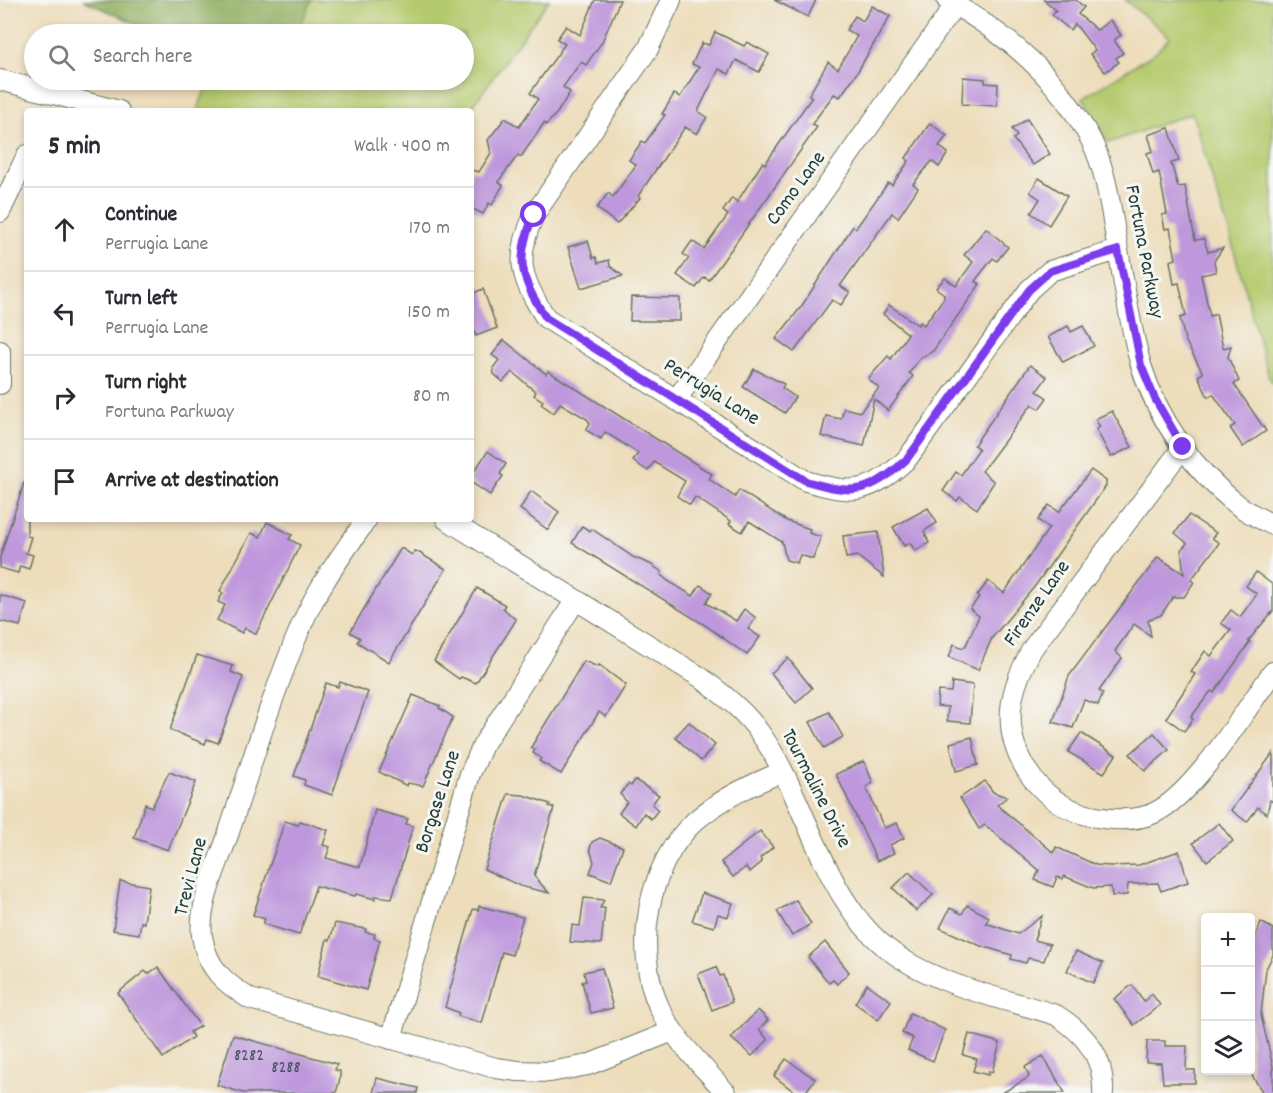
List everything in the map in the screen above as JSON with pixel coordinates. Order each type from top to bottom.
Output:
[{"type":"street","name":"Perrugia Lane","points":[[671,0],[648,49],[534,215],[524,238],[521,266],[527,288],[546,318],[806,481],[839,490],[868,487],[883,481],[907,459],[1029,290],[1050,271],[1118,250]]},
{"type":"street","name":"Como Lane","points":[[676,399],[951,2]]},
{"type":"street","name":"Fortuna Parkway","points":[[951,2],[979,18],[1027,55],[1062,92],[1092,141],[1108,187],[1141,365],[1155,399],[1183,447],[1208,478],[1231,499],[1273,525]]},
{"type":"street","points":[[0,80],[52,102],[97,108]]},
{"type":"street","points":[[0,212],[24,161]]},
{"type":"street","points":[[0,351],[0,384]]},
{"type":"street","name":"Firenze Lane","points":[[1183,447],[1032,649],[1020,672],[1011,708],[1012,725],[1027,773],[1036,785],[1058,803],[1078,813],[1114,819],[1131,819],[1154,813],[1187,790],[1273,672]]},
{"type":"street","name":"Trevi Lane","points":[[365,522],[337,563],[303,622],[257,747],[205,906],[202,935],[209,958],[224,982],[250,999],[496,1068],[550,1072],[588,1065],[673,1031]]},
{"type":"street","name":"Tourmaline Drive","points":[[451,522],[700,677],[739,707],[761,733],[835,882],[860,920],[876,937],[900,958],[935,977],[1056,1015],[1074,1026],[1092,1046],[1102,1076],[1103,1093]]},
{"type":"street","name":"Borgase Lane","points":[[391,1039],[470,774],[483,745],[576,601]]},
{"type":"street","points":[[726,1093],[673,1031],[658,1006],[648,966],[646,923],[652,894],[670,854],[694,822],[722,801],[782,772]]},
{"type":"green space","points":[[83,0],[311,0],[301,24],[137,24]]},
{"type":"green space","points":[[311,0],[549,0],[471,108],[198,108],[205,90],[474,90],[474,24],[301,24]]},
{"type":"green space","points":[[1125,0],[1273,0],[1273,383],[1269,378],[1229,232],[1192,113],[1108,143],[1083,98],[1156,52],[1170,37]]},
{"type":"building","points":[[595,0],[620,0],[602,42],[586,65],[581,62],[563,87],[570,92],[557,113],[546,125],[544,123],[521,157],[518,155],[498,182],[503,185],[492,205],[489,203],[483,214],[474,210],[474,171],[479,172],[491,153],[488,140],[505,118],[519,127],[538,99],[530,93],[565,44],[557,39],[566,26],[580,35]]},
{"type":"building","points":[[774,0],[816,0],[808,17]]},
{"type":"building","points":[[1044,0],[1076,0],[1084,7],[1078,14],[1097,30],[1110,20],[1121,35],[1114,40],[1123,53],[1116,58],[1119,62],[1105,72],[1090,54],[1095,50],[1075,24],[1070,30],[1052,15],[1056,10]]},
{"type":"building","points":[[872,6],[890,16],[858,71],[840,97],[834,94],[812,124],[817,127],[709,280],[704,277],[696,288],[677,275],[689,258],[683,254],[692,241],[704,249],[728,215],[723,211],[732,198],[737,202],[763,162],[765,164],[812,97],[809,95],[828,62],[838,69],[857,36],[846,30],[855,16],[863,21]]},
{"type":"building","points":[[715,32],[744,46],[747,42],[769,54],[759,72],[736,60],[729,74],[719,69],[698,111],[707,117],[697,134],[685,127],[638,196],[640,198],[617,224],[597,208],[608,193],[613,197],[636,165],[629,160],[642,141],[645,143],[665,115],[662,114],[674,94],[680,97],[699,67],[692,64],[702,43],[709,45]]},
{"type":"building","points":[[963,77],[985,79],[985,83],[998,84],[997,106],[962,104]]},
{"type":"building","points":[[1027,119],[1050,154],[1033,165],[1013,139],[1017,136],[1012,129]]},
{"type":"building","points":[[930,123],[947,136],[939,146],[948,153],[939,167],[932,161],[913,184],[918,188],[898,218],[892,213],[840,286],[850,292],[841,305],[832,300],[794,352],[776,339],[801,307],[853,226],[856,228],[888,183],[892,185],[909,161],[906,158]]},
{"type":"building","points":[[1169,128],[1179,161],[1171,163],[1178,187],[1185,186],[1195,240],[1204,239],[1208,252],[1223,248],[1214,261],[1216,272],[1201,275],[1210,316],[1216,314],[1223,348],[1231,346],[1228,357],[1239,381],[1234,384],[1266,431],[1243,447],[1230,428],[1235,425],[1213,394],[1208,397],[1198,376],[1203,373],[1185,340],[1180,318],[1186,316],[1179,283],[1174,284],[1170,261],[1176,259],[1170,228],[1165,229],[1162,215],[1167,214],[1159,172],[1153,174],[1147,153],[1153,151],[1148,135]]},
{"type":"building","points":[[1039,178],[1067,196],[1049,225],[1031,213],[1040,199],[1030,192]]},
{"type":"building","points":[[986,228],[1008,247],[997,261],[993,258],[975,281],[980,284],[933,351],[920,358],[909,373],[913,376],[888,411],[874,399],[864,446],[821,436],[826,416],[841,419],[844,408],[860,412],[879,388],[868,379],[888,356],[891,359],[908,334],[883,314],[889,305],[918,325],[920,322],[924,325],[944,298],[944,294],[936,288],[945,278],[956,286],[973,262],[964,255]]},
{"type":"building","points":[[588,241],[593,258],[596,257],[598,263],[609,260],[610,266],[623,276],[581,288],[568,247]]},
{"type":"building","points":[[483,289],[497,328],[476,336],[474,331],[474,293]]},
{"type":"building","points":[[631,297],[680,298],[680,321],[630,321]]},
{"type":"building","points":[[1068,326],[1071,332],[1083,326],[1094,346],[1063,362],[1048,337]]},
{"type":"building","points":[[504,340],[546,374],[548,371],[712,474],[709,479],[735,497],[739,490],[787,521],[810,529],[809,533],[821,537],[813,559],[800,555],[797,563],[786,560],[782,542],[749,521],[742,532],[729,524],[731,521],[695,497],[690,505],[677,496],[685,481],[654,462],[648,471],[633,461],[638,453],[605,432],[601,439],[586,430],[590,423],[587,419],[560,403],[554,413],[541,404],[543,401],[534,395],[536,392],[512,372],[503,382],[494,374],[493,368],[499,360],[492,355]]},
{"type":"building","points":[[1030,365],[1047,377],[1037,391],[1047,398],[1039,409],[1032,404],[982,471],[994,482],[977,509],[960,497],[957,501],[943,491],[956,472],[961,475],[979,449],[974,445]]},
{"type":"building","points":[[754,369],[784,384],[782,388],[795,397],[785,413],[743,387]]},
{"type":"building","points":[[1112,411],[1132,447],[1111,457],[1096,429],[1100,427],[1095,419]]},
{"type":"building","points":[[488,451],[506,464],[500,474],[503,476],[490,495],[474,484],[474,472]]},
{"type":"building","points":[[1091,470],[1106,481],[1106,486],[1035,586],[992,638],[978,670],[949,657],[954,644],[963,648],[966,645],[979,616],[970,609],[988,581],[1004,593],[1049,528],[1038,520],[1049,505],[1059,512]]},
{"type":"building","points":[[24,483],[24,522],[27,522],[27,536],[31,537],[26,553],[33,555],[29,569],[20,566],[18,573],[0,568],[0,557]]},
{"type":"building","points":[[531,491],[559,512],[548,530],[520,509]]},
{"type":"building","points":[[928,508],[937,523],[924,531],[929,543],[915,551],[910,543],[904,546],[893,527]]},
{"type":"building","points":[[1189,515],[1216,533],[1212,538],[1219,543],[1191,580],[1194,582],[1184,597],[1173,597],[1161,615],[1148,620],[1151,636],[1134,624],[1115,651],[1122,658],[1099,691],[1103,693],[1098,705],[1084,700],[1073,728],[1053,722],[1069,676],[1158,557],[1184,574],[1181,550],[1187,543],[1175,533]]},
{"type":"building","points":[[267,522],[292,535],[289,539],[300,545],[256,634],[245,628],[242,633],[217,620],[225,605],[218,602],[223,593],[220,591],[251,533],[260,537]]},
{"type":"building","points":[[582,526],[590,531],[592,529],[633,557],[650,564],[662,572],[661,575],[668,581],[693,596],[700,585],[712,593],[706,603],[736,621],[744,609],[756,618],[748,629],[760,637],[747,655],[708,627],[572,543]]},
{"type":"building","points":[[878,532],[884,577],[857,556],[846,558],[843,536]]},
{"type":"building","points":[[401,548],[412,555],[415,551],[418,552],[446,569],[389,662],[357,642],[360,638],[350,632]]},
{"type":"building","points":[[1256,572],[1273,585],[1273,611],[1248,641],[1250,642],[1214,693],[1211,691],[1191,717],[1193,719],[1184,731],[1166,718],[1195,674],[1191,672],[1205,651],[1211,656],[1231,630],[1221,623],[1231,610],[1240,617],[1257,594],[1246,586]]},
{"type":"building","points":[[477,588],[505,605],[503,608],[516,620],[476,683],[461,677],[459,679],[434,661]]},
{"type":"building","points":[[0,595],[27,603],[20,626],[0,621]]},
{"type":"building","points":[[197,655],[233,666],[231,672],[243,677],[218,743],[207,739],[205,744],[170,730]]},
{"type":"building","points":[[788,658],[812,688],[796,703],[771,673]]},
{"type":"building","points":[[584,661],[598,667],[599,665],[626,685],[606,717],[599,712],[561,774],[539,761],[541,758],[533,753],[535,750],[531,747]]},
{"type":"building","points":[[340,682],[368,692],[332,795],[304,785],[305,780],[294,776],[326,683],[338,687]]},
{"type":"building","points":[[952,682],[973,685],[970,723],[947,721],[948,707],[937,706],[938,691],[951,692]]},
{"type":"building","points":[[413,695],[440,706],[439,708],[453,717],[423,786],[408,783],[407,786],[379,772]]},
{"type":"building","points":[[829,712],[843,737],[824,748],[810,722]]},
{"type":"building","points":[[689,722],[715,745],[701,761],[675,737]]},
{"type":"building","points":[[1081,733],[1116,755],[1104,773],[1068,752]]},
{"type":"building","points":[[1154,733],[1169,750],[1145,771],[1130,754]]},
{"type":"building","points":[[972,737],[978,765],[956,771],[950,743]]},
{"type":"building","points":[[1273,753],[1273,802],[1270,800],[1267,814],[1258,807],[1247,822],[1231,810]]},
{"type":"building","points":[[864,761],[873,783],[866,787],[884,828],[897,823],[904,838],[890,845],[894,853],[877,861],[836,774]]},
{"type":"building","points":[[169,772],[196,782],[168,850],[134,838],[145,804],[152,807]]},
{"type":"building","points":[[635,780],[659,795],[652,804],[658,810],[651,819],[644,813],[636,826],[619,813],[627,802],[620,794],[628,784],[631,786]]},
{"type":"building","points":[[985,781],[993,792],[1007,797],[997,805],[1054,853],[1056,847],[1096,865],[1111,866],[1139,865],[1179,851],[1188,882],[1161,891],[1158,883],[1128,884],[1127,895],[1112,896],[1111,887],[1093,888],[1064,876],[1063,879],[1057,877],[1053,887],[1035,880],[1039,870],[985,825],[979,829],[960,798]]},
{"type":"building","points":[[508,794],[523,795],[550,804],[549,806],[554,808],[534,876],[549,893],[520,886],[484,869]]},
{"type":"building","points":[[375,810],[408,819],[406,824],[413,826],[392,898],[375,896],[375,899],[356,894],[355,896],[316,886],[299,935],[263,924],[265,919],[253,915],[285,821],[298,825],[300,821],[328,830],[323,845],[330,847],[326,858],[360,867]]},
{"type":"building","points":[[1219,823],[1233,841],[1207,861],[1193,843]]},
{"type":"building","points":[[760,831],[773,847],[760,858],[762,862],[750,872],[746,867],[733,877],[721,862]]},
{"type":"building","points":[[600,838],[623,847],[611,881],[590,873],[594,862],[590,849],[592,842]]},
{"type":"building","points":[[909,872],[933,895],[916,911],[893,888]]},
{"type":"building","points":[[120,881],[149,886],[144,923],[141,922],[139,934],[113,930]]},
{"type":"building","points":[[702,893],[733,903],[728,917],[718,914],[714,927],[692,921]]},
{"type":"building","points":[[584,898],[604,900],[600,908],[605,908],[601,944],[570,942],[572,925],[580,926]]},
{"type":"building","points":[[796,900],[811,924],[792,936],[777,911]]},
{"type":"building","points":[[967,905],[989,917],[986,923],[1018,934],[1042,916],[1034,940],[1050,944],[1044,961],[1028,958],[1026,963],[1011,959],[1012,955],[981,946],[940,928],[950,908],[962,914]]},
{"type":"building","points":[[479,906],[523,917],[512,955],[502,952],[482,1023],[458,1016],[459,1013],[445,1007],[473,909],[478,910]]},
{"type":"building","points":[[1261,922],[1273,929],[1273,955],[1266,969],[1261,1015],[1273,1067],[1273,1093],[1263,1093],[1252,1075],[1255,1075],[1255,937]]},
{"type":"building","points":[[335,923],[366,929],[365,932],[375,934],[374,938],[380,940],[366,990],[318,976],[327,939],[330,940]]},
{"type":"building","points":[[825,942],[849,972],[837,984],[833,980],[829,983],[808,957]]},
{"type":"building","points":[[1076,951],[1103,963],[1093,983],[1067,971]]},
{"type":"building","points":[[158,967],[200,1026],[190,1032],[193,1037],[163,1058],[118,993],[145,971],[148,974]]},
{"type":"building","points":[[716,967],[720,976],[723,975],[732,1002],[712,1010],[698,974]]},
{"type":"building","points":[[602,968],[613,1008],[591,1013],[582,982],[586,981],[584,972]]},
{"type":"building","points":[[867,984],[891,1001],[878,1020],[855,1003]]},
{"type":"building","points":[[1132,985],[1144,1001],[1152,994],[1160,1005],[1134,1025],[1114,999]]},
{"type":"building","points":[[758,1010],[768,1020],[759,1029],[768,1040],[752,1056],[731,1038]]},
{"type":"building","points":[[910,1013],[945,1030],[933,1061],[908,1050],[913,1038],[902,1033]]},
{"type":"building","points":[[969,1034],[1000,1043],[992,1072],[989,1071],[988,1075],[973,1071],[977,1059],[963,1055]]},
{"type":"building","points":[[233,1035],[337,1064],[335,1070],[340,1071],[340,1078],[336,1093],[243,1093],[217,1085]]},
{"type":"building","points":[[1147,1041],[1165,1041],[1165,1046],[1187,1046],[1186,1070],[1195,1070],[1195,1083],[1163,1083],[1161,1063],[1146,1062]]},
{"type":"building","points":[[1043,1056],[1065,1093],[1002,1093],[1028,1078],[1025,1067]]},
{"type":"building","points":[[786,1059],[815,1079],[805,1093],[796,1093],[774,1076]]},
{"type":"building","points":[[377,1078],[418,1088],[417,1093],[373,1093]]},
{"type":"route","points":[[534,215],[524,238],[521,266],[527,288],[546,318],[806,481],[839,490],[868,487],[883,481],[907,459],[1029,290],[1050,271],[1118,250],[1141,365],[1155,399],[1183,447]]}]
